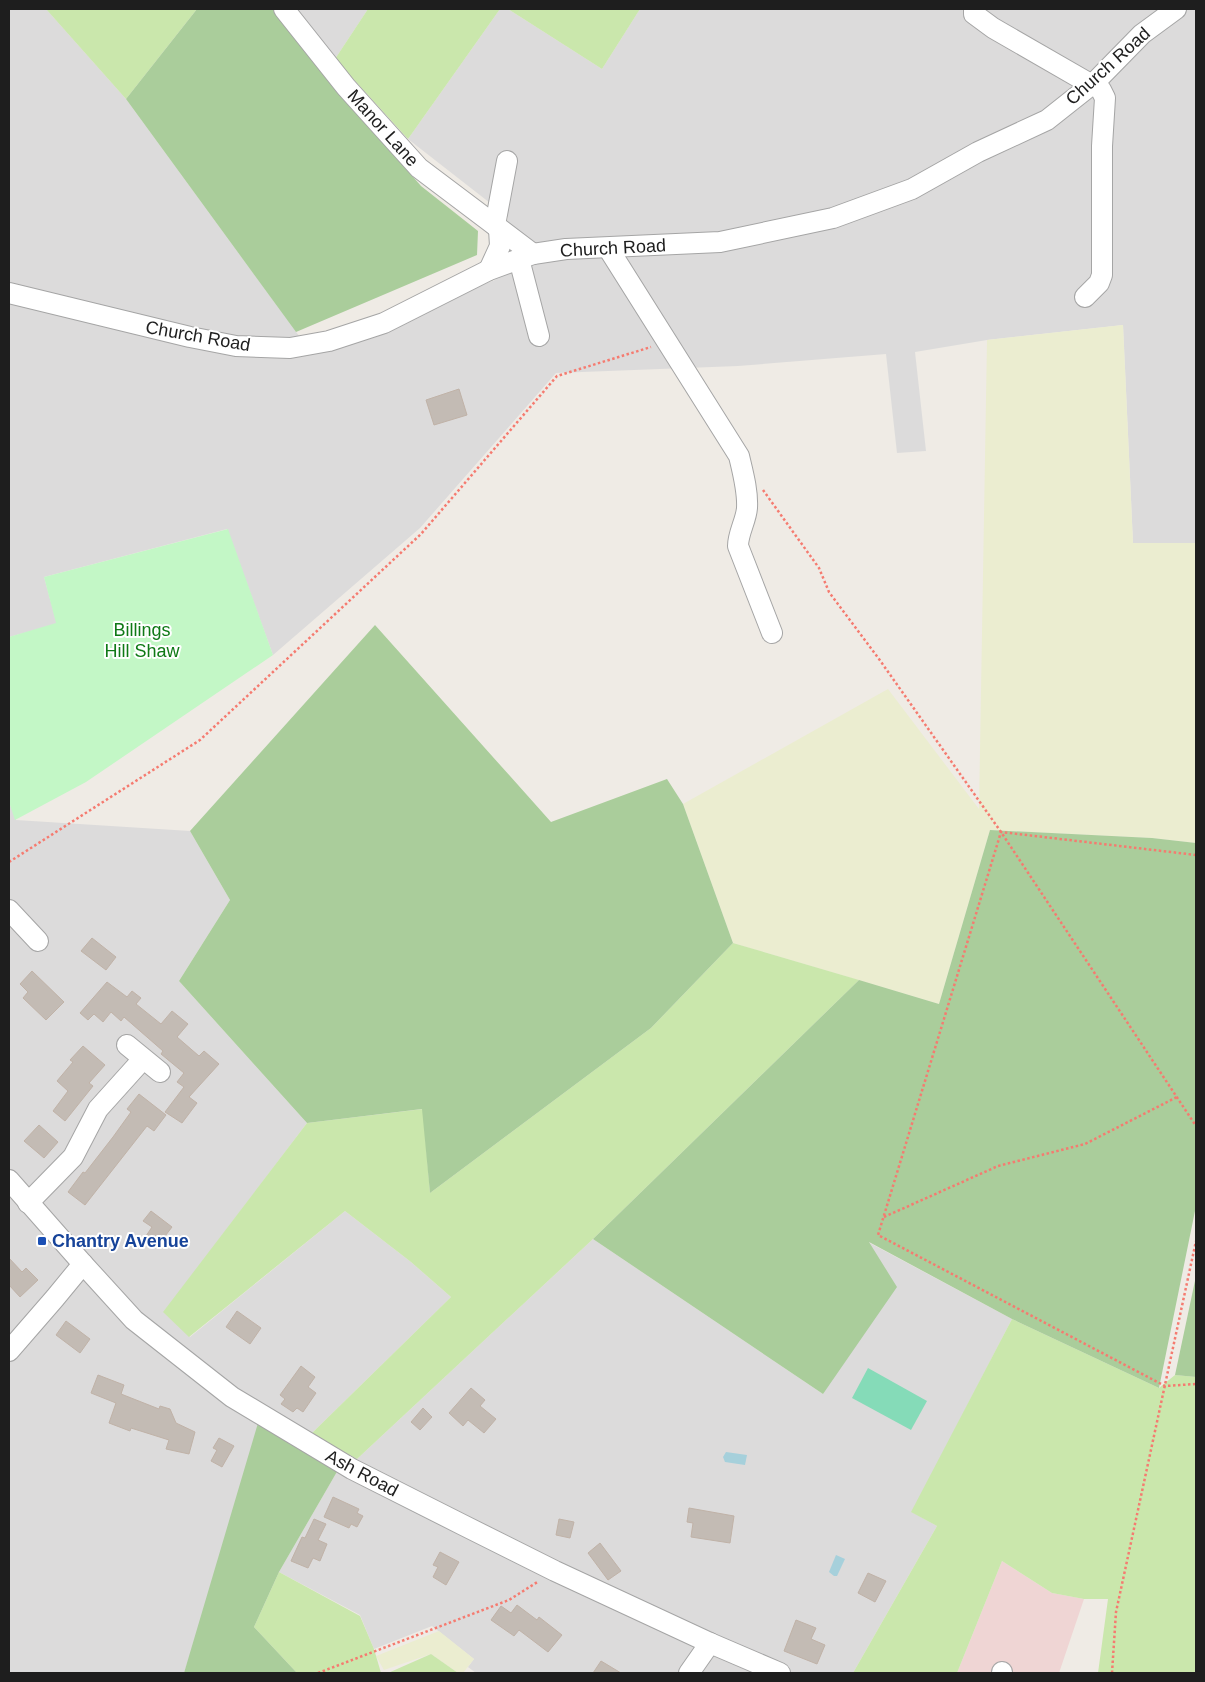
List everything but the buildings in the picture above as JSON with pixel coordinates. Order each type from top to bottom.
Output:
[{"type":"street","name":"Manor Lane","points":[[284,9],[346,87],[419,168],[497,227],[526,256]]},
{"type":"street","points":[[974,9],[974,14],[993,28],[1092,84],[1100,90],[1105,98],[1102,146],[1102,276],[1099,283],[1085,297]]},
{"type":"street","name":"Church Road","points":[[9,293],[236,346],[290,348],[329,341],[384,323],[489,270],[526,256],[566,250],[720,242],[833,218],[912,189],[978,152],[1046,120],[1092,84],[1142,34],[1176,9]]},
{"type":"street","points":[[489,270],[500,246],[497,227],[507,161]]},
{"type":"street","points":[[608,248],[739,456],[745,484],[747,507],[738,546],[772,633]]},
{"type":"street","points":[[526,256],[539,336]]},
{"type":"street","points":[[9,910],[38,941]]},
{"type":"street","points":[[127,1045],[160,1072]]},
{"type":"street","points":[[28,1203],[73,1156],[98,1109],[143,1059]]},
{"type":"street","name":"Ash Road","points":[[9,1180],[134,1320],[232,1397],[352,1469],[555,1571],[710,1643],[780,1673]]},
{"type":"street","points":[[9,1351],[83,1264]]},
{"type":"street","points":[[689,1673],[710,1643]]},
{"type":"path","points":[[9,862],[200,740],[422,534],[557,376],[667,342]]},
{"type":"path","points":[[762,488],[819,568],[829,592],[880,659],[1001,832],[1196,1126]]},
{"type":"path","points":[[1001,832],[1196,855]]},
{"type":"path","points":[[1001,832],[878,1235],[1165,1386],[1196,1384]]},
{"type":"path","points":[[884,1217],[998,1166],[1085,1144],[1178,1097]]},
{"type":"path","points":[[1112,1673],[1116,1612],[1196,1241]]},
{"type":"path","points":[[318,1673],[508,1600],[555,1571]]},
{"type":"shaded area","points":[[9,9],[46,9],[126,99],[310,351],[495,280],[508,217],[408,139],[500,9],[508,9],[602,69],[640,9],[1196,9],[1196,543],[1133,543],[1123,325],[987,340],[915,352],[926,451],[897,453],[886,354],[738,366],[556,373],[420,528],[273,655],[227,529],[44,577],[57,624],[9,637]]},
{"type":"shaded area","points":[[297,9],[368,9],[335,59]]},
{"type":"shaded area","points":[[9,802],[16,820],[190,831],[230,900],[179,981],[307,1123],[164,1312],[190,1337],[345,1211],[411,1262],[451,1297],[311,1434],[193,1646],[184,1673],[9,1673]]},
{"type":"shaded area","points":[[593,1239],[823,1394],[868,1242],[1012,1319],[912,1512],[937,1526],[853,1673],[476,1673],[468,1667],[474,1659],[432,1626],[374,1649],[360,1615],[279,1572],[338,1470],[357,1459]]},
{"type":"shaded area","points":[[1002,1561],[1052,1593],[1084,1599],[1059,1673],[957,1673]]},
{"type":"green space","points":[[46,9],[197,9],[126,99]]},
{"type":"green space","points":[[197,9],[273,9],[359,115],[421,186],[478,231],[477,255],[296,332],[126,99]]},
{"type":"green space","points":[[368,9],[500,9],[408,139],[335,59]]},
{"type":"green space","points":[[508,9],[640,9],[602,69]]},
{"type":"green space","points":[[1123,325],[1133,543],[1196,543],[1196,843],[1152,838],[990,830],[939,1004],[733,943],[683,804],[888,689],[979,809],[987,340]]},
{"type":"green space","name":"Billings Hill Shaw","points":[[228,529],[273,655],[86,782],[15,820],[9,802],[9,637],[56,623],[44,577]]},
{"type":"green space","points":[[375,625],[551,822],[667,779],[683,804],[733,943],[651,1028],[430,1193],[422,1109],[307,1123],[179,981],[230,900],[190,831]]},
{"type":"green space","points":[[990,830],[1152,838],[1196,843],[1196,1206],[1159,1388],[1012,1319],[869,1242],[897,1287],[823,1394],[593,1239],[859,980],[939,1004]]},
{"type":"green space","points":[[733,943],[859,980],[593,1239],[357,1459],[311,1434],[451,1297],[411,1262],[345,1211],[189,1337],[163,1312],[307,1123],[423,1109],[430,1193],[651,1028]]},
{"type":"green space","points":[[1196,1276],[1196,1377],[1175,1375]]},
{"type":"green space","points":[[1012,1319],[1159,1388],[1175,1375],[1196,1377],[1196,1673],[1098,1673],[1108,1599],[1084,1599],[1052,1593],[1002,1561],[957,1673],[853,1673],[937,1526],[911,1512]]},
{"type":"green space","points":[[868,1368],[927,1401],[911,1430],[852,1398]]},
{"type":"green space","points":[[258,1423],[338,1470],[279,1572],[254,1627],[297,1673],[184,1673]]},
{"type":"green space","points":[[279,1572],[360,1616],[374,1649],[381,1673],[297,1673],[254,1627]]},
{"type":"green space","points":[[439,1631],[474,1659],[463,1673],[458,1673],[431,1654],[384,1670],[376,1656]]},
{"type":"green space","points":[[431,1654],[458,1673],[388,1673]]},
{"type":"water","points":[[726,1452],[747,1455],[745,1465],[725,1462],[723,1457]]},
{"type":"water","points":[[836,1555],[845,1559],[837,1576],[834,1576],[829,1572]]},
{"type":"place","name":"Chantry Avenue","points":[[42,1241]]}]
